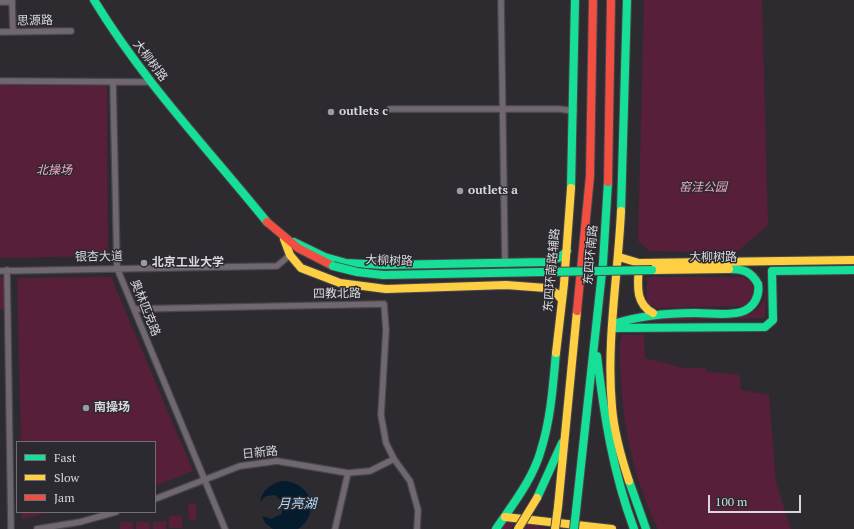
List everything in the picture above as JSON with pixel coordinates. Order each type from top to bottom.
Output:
[{"type":"main road","name":"大柳树路","points":[[94,0],[108,24],[150,82],[268,223],[284,239],[309,255],[333,266],[357,272],[383,275],[741,269],[748,271],[757,280],[760,292],[752,308],[736,313],[653,313]]},
{"type":"main road","name":"东四环南路辅路","points":[[496,529],[524,488],[541,451],[549,418],[567,250],[572,176],[575,0]]},
{"type":"main road","name":"东四环南路","points":[[555,529],[590,176],[594,0]]},
{"type":"main road","name":"东四环南路","points":[[574,529],[603,263],[608,177],[611,0]]},
{"type":"main road","points":[[627,0],[627,79],[619,257],[611,362],[612,408],[625,470],[646,529]]},
{"type":"main road","points":[[284,239],[290,255],[301,268],[340,283],[386,289],[506,285],[546,288],[556,293],[562,300]]},
{"type":"main road","points":[[284,239],[304,246],[325,257],[346,263],[384,266],[546,262],[559,258],[567,250]]},
{"type":"main road","name":"大柳树路","points":[[619,257],[639,263],[854,260]]},
{"type":"main road","points":[[614,326],[765,327],[773,320],[771,262]]},
{"type":"main road","points":[[639,263],[638,293],[640,301],[647,311],[653,313]]},
{"type":"main road","points":[[505,264],[508,267],[509,282],[506,285]]},
{"type":"main road","points":[[772,272],[854,270]]},
{"type":"main road","points":[[614,326],[627,318],[653,313]]},
{"type":"main road","points":[[595,335],[600,386],[607,431],[628,512],[634,529]]},
{"type":"main road","points":[[518,529],[537,498],[565,436]]},
{"type":"main road","points":[[505,517],[612,529]]},
{"type":"street","points":[[501,0],[505,264]]},
{"type":"street","points":[[0,2],[12,1],[13,32]]},
{"type":"street","name":"思源路","points":[[0,32],[71,31]]},
{"type":"street","points":[[0,81],[150,82]]},
{"type":"street","name":"奥林匹克路","points":[[113,82],[117,268],[225,529]]},
{"type":"street","points":[[390,109],[574,111]]},
{"type":"street","name":"银杏大道","points":[[0,271],[277,266],[290,255]]},
{"type":"street","points":[[7,270],[11,529]]},
{"type":"street","name":"四教北路","points":[[134,309],[384,304],[386,330],[381,415],[386,443],[394,459]]},
{"type":"street","points":[[394,459],[410,482],[418,510],[417,529]]},
{"type":"street","name":"日新路","points":[[156,499],[240,466],[277,461],[348,473],[370,470],[394,459]]},
{"type":"street","points":[[335,529],[348,473]]},
{"type":"street","points":[[37,529],[80,522],[112,513]]},
{"type":"green space","name":"窑洼公园","points":[[644,0],[762,0],[768,225],[736,253],[650,251],[638,241]]},
{"type":"green space","name":"北操场","points":[[0,85],[107,86],[108,256],[0,258]]},
{"type":"green space","points":[[0,277],[4,277],[5,309],[0,309]]},
{"type":"green space","points":[[111,277],[193,471],[156,486],[156,441],[21,441],[17,278]]},
{"type":"green space","points":[[647,277],[743,277],[751,282],[753,293],[751,299],[742,306],[658,308],[647,303]]},
{"type":"green space","points":[[766,288],[765,316],[762,318],[654,321],[654,318],[741,317],[756,311],[760,307],[764,299]]},
{"type":"green space","points":[[622,335],[644,335],[645,358],[684,368],[705,368],[707,372],[736,374],[740,376],[741,390],[769,395],[776,483],[791,529],[658,529],[637,474],[624,417],[620,362]]},
{"type":"green space","points":[[188,504],[196,504],[196,520],[189,520]]},
{"type":"green space","points":[[22,513],[47,513],[22,519]]},
{"type":"green space","points":[[182,515],[182,528],[169,528],[169,516]]},
{"type":"green space","points":[[517,520],[510,529],[501,529],[506,522]]},
{"type":"green space","points":[[166,521],[166,529],[153,529],[153,522]]},
{"type":"green space","points":[[120,522],[133,522],[133,529],[120,529]]},
{"type":"green space","points":[[136,522],[149,522],[150,529],[136,529]]},
{"type":"green space","points":[[527,523],[545,528],[545,529],[523,529]]},
{"type":"water","name":"月亮湖","points":[[282,481],[296,484],[307,493],[310,499],[310,513],[306,521],[298,529],[273,529],[265,523],[262,516],[271,519],[282,514],[283,502],[275,495],[266,496],[260,502],[263,494],[268,488]]},
{"type":"traffic: fast","points":[[94,0],[133,59],[267,222]]},
{"type":"traffic: fast","points":[[571,188],[575,0]]},
{"type":"traffic: fast","points":[[621,211],[627,0]]},
{"type":"traffic: fast","points":[[576,511],[603,263],[608,182]]},
{"type":"traffic: fast","points":[[294,242],[325,257],[346,263],[384,265],[546,262],[559,258],[567,251]]},
{"type":"traffic: fast","points":[[333,266],[357,272],[383,275],[652,270]]},
{"type":"traffic: fast","points":[[614,324],[634,318],[654,315],[685,313],[730,314],[746,310],[753,305],[757,297],[758,284],[752,276],[746,272],[729,269]]},
{"type":"traffic: fast","points":[[614,328],[765,327],[773,320],[772,271],[854,270]]},
{"type":"traffic: fast","points":[[496,529],[522,491],[537,461],[549,414],[556,353]]},
{"type":"traffic: fast","points":[[597,356],[610,444],[620,487],[634,529]]},
{"type":"traffic: fast","points":[[537,498],[562,443]]},
{"type":"traffic: fast","points":[[629,481],[646,529]]},
{"type":"traffic: fast","points":[[574,529],[576,511]]},
{"type":"traffic: slow","points":[[556,353],[564,284],[571,188]]},
{"type":"traffic: slow","points":[[621,211],[610,358],[614,426],[629,481]]},
{"type":"traffic: slow","points":[[284,239],[290,255],[301,268],[340,283],[386,289],[506,285],[546,288],[556,293],[562,300]]},
{"type":"traffic: slow","points":[[619,257],[639,263],[854,260]]},
{"type":"traffic: slow","points":[[639,265],[638,292],[643,304],[653,313]]},
{"type":"traffic: slow","points":[[652,270],[729,269]]},
{"type":"traffic: slow","points":[[558,507],[577,311]]},
{"type":"traffic: slow","points":[[518,529],[537,498]]},
{"type":"traffic: slow","points":[[555,529],[558,507]]},
{"type":"traffic: slow","points":[[505,517],[612,529]]},
{"type":"traffic: jam","points":[[577,311],[590,176],[593,0]]},
{"type":"traffic: jam","points":[[608,182],[611,0]]},
{"type":"traffic: jam","points":[[267,222],[298,248],[333,266]]},
{"type":"place","name":"outlets c","points":[[331,112]]},
{"type":"place","name":"outlets a","points":[[460,191]]},
{"type":"place","name":"北京工业大学","points":[[144,263]]},
{"type":"place","name":"南操场","points":[[86,408]]}]
